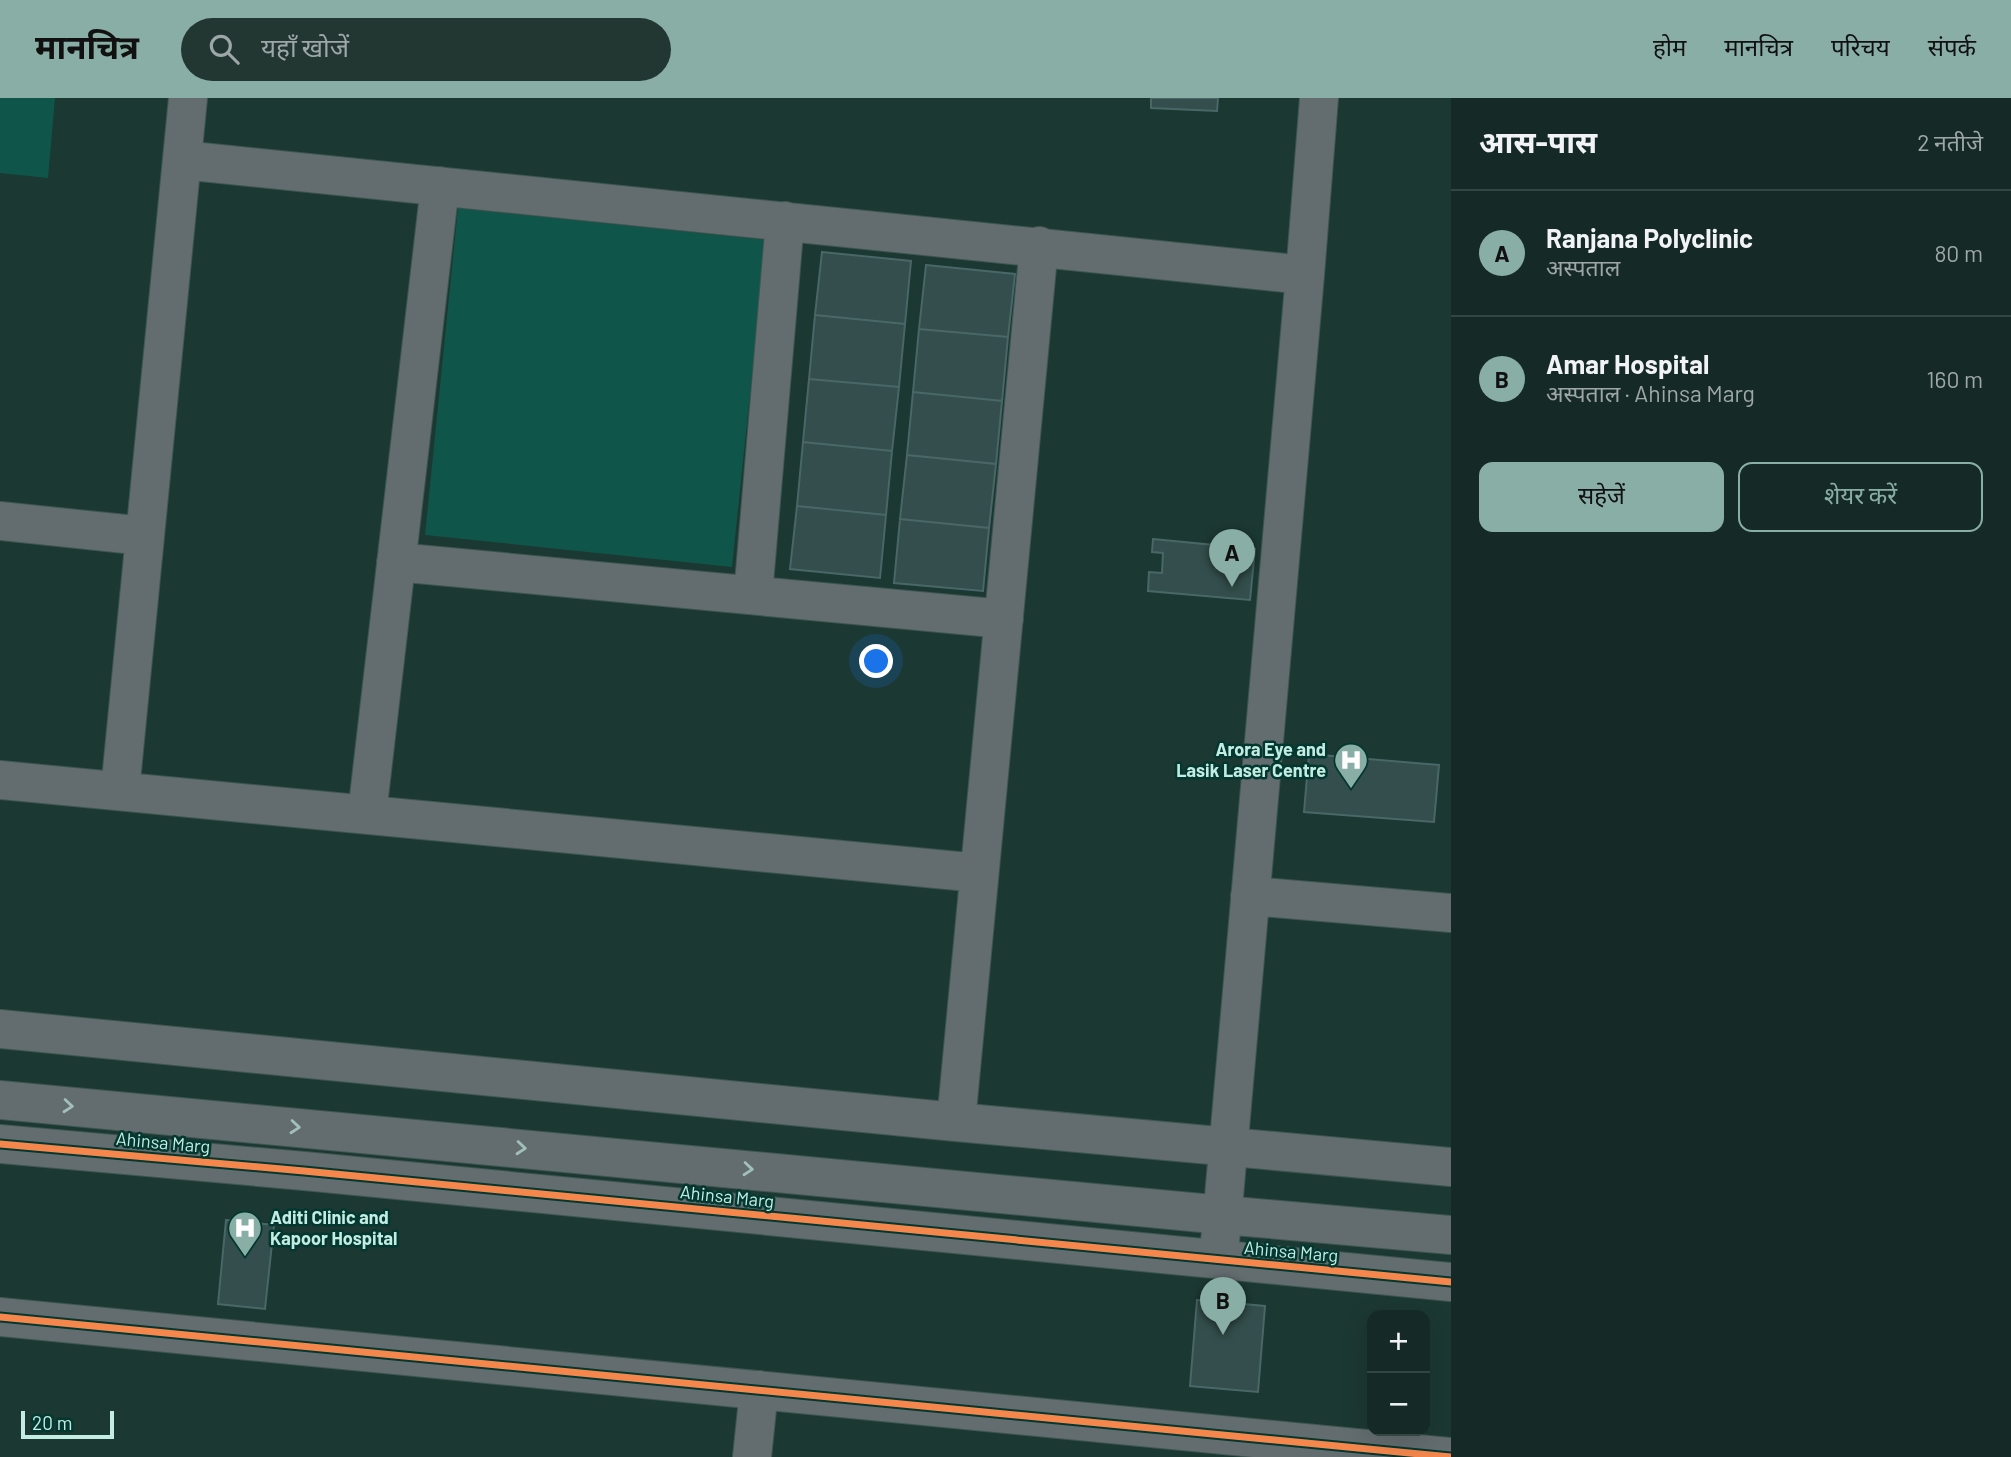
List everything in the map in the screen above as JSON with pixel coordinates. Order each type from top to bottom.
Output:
[{"type":"street","points":[[120,791],[188,98]]},
{"type":"street","points":[[1218,1261],[1319,98]]},
{"type":"street","points":[[182,160],[1305,275]]},
{"type":"street","points":[[367,814],[440,186]]},
{"type":"street","points":[[753,595],[785,221]]},
{"type":"street","points":[[956,1122],[1039,246]]},
{"type":"street","points":[[0,522],[145,536]]},
{"type":"street","points":[[396,562],[1004,619]]},
{"type":"street","points":[[0,779],[979,873]]},
{"type":"street","points":[[1250,895],[1451,913]]},
{"type":"street","points":[[0,1030],[1451,1167]]},
{"type":"street","name":"Ahinsa Marg","points":[[0,1100],[1451,1235]]},
{"type":"street","name":"Ahinsa Marg","points":[[0,1144],[1451,1282]]},
{"type":"street","points":[[0,1317],[1451,1457]]},
{"type":"street","points":[[752,1457],[759,1390]]},
{"type":"green space","points":[[0,98],[55,98],[48,178],[0,173]]},
{"type":"green space","points":[[458,208],[766,240],[732,567],[425,535]]},
{"type":"building","points":[[1151,98],[1218,98],[1217,111],[1151,108]]},
{"type":"building","points":[[822,252],[911,261],[905,324],[815,315]]},
{"type":"building","points":[[926,265],[1015,274],[1008,337],[919,329]]},
{"type":"building","points":[[815,315],[905,324],[899,387],[809,379]]},
{"type":"building","points":[[919,329],[1008,337],[1002,401],[913,392]]},
{"type":"building","points":[[809,379],[899,387],[892,451],[803,442]]},
{"type":"building","points":[[913,392],[1002,401],[996,464],[907,455]]},
{"type":"building","points":[[803,442],[892,451],[886,515],[797,506]]},
{"type":"building","points":[[907,455],[996,464],[989,528],[900,519]]},
{"type":"building","points":[[797,506],[886,515],[880,578],[790,569]]},
{"type":"building","points":[[900,519],[989,528],[983,591],[894,583]]},
{"type":"building","points":[[1153,539],[1255,549],[1250,600],[1148,591],[1149,572],[1162,573],[1163,553],[1152,552]]},
{"type":"building","points":[[1309,754],[1439,765],[1434,822],[1304,812]]},
{"type":"building","points":[[226,1220],[274,1225],[265,1309],[218,1304]]},
{"type":"building","points":[[1197,1300],[1265,1306],[1258,1392],[1190,1386]]},
{"type":"cycle path","points":[[0,1144],[1451,1282]]},
{"type":"cycle path","points":[[0,1317],[1451,1457]]},
{"type":"place","name":"Ranjana Polyclinic","points":[[1232,587]]},
{"type":"place","name":"Arora Eye and Lasik Laser Centre","points":[[1351,790]]},
{"type":"place","name":"Aditi Clinic and Kapoor Hospital","points":[[245,1258]]},
{"type":"place","name":"Amar Hospital","points":[[1223,1335]]}]
